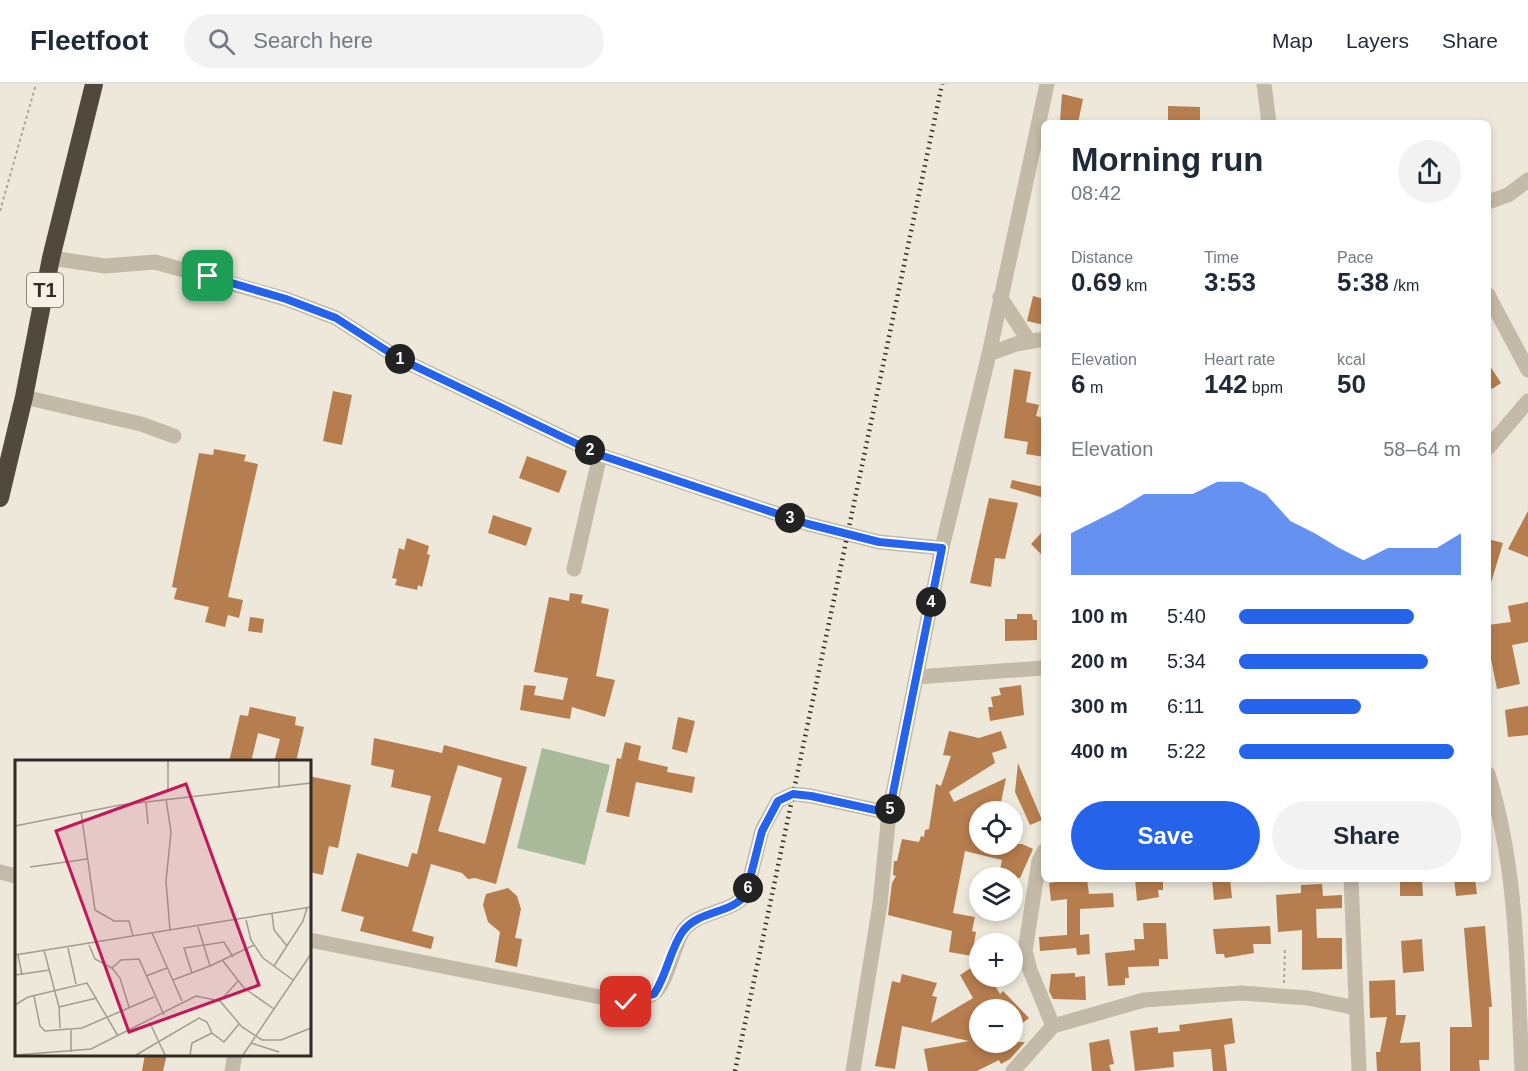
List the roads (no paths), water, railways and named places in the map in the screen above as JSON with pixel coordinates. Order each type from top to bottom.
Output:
[{"type":"highway","name":"T1","points":[[0,498],[24,397],[51,258],[94,84]]},
{"type":"street","points":[[853,1071],[875,939],[887,849],[889,813],[942,548],[989,354],[1047,84]]},
{"type":"street","points":[[1264,84],[1269,120]]},
{"type":"street","points":[[1491,201],[1508,195],[1528,180]]},
{"type":"street","points":[[51,258],[105,266],[155,262],[286,299],[336,318],[398,358],[600,455],[808,524],[879,542],[942,548]]},
{"type":"street","points":[[989,354],[1036,340],[1000,297]]},
{"type":"street","points":[[1491,301],[1528,370]]},
{"type":"street","points":[[24,397],[141,424],[174,436]]},
{"type":"street","points":[[1491,444],[1528,401]]},
{"type":"street","points":[[574,569],[600,455]]},
{"type":"street","points":[[916,677],[1041,668]]},
{"type":"street","points":[[310,940],[626,1002],[654,994],[684,930],[705,916],[740,903],[746,894],[762,831],[778,801],[793,794],[889,813]]},
{"type":"street","points":[[1491,794],[1521,909],[1522,1071]]},
{"type":"street","points":[[1041,857],[1025,951],[1030,970],[1053,1026]]},
{"type":"street","points":[[0,872],[15,876]]},
{"type":"street","points":[[1351,882],[1359,1071]]},
{"type":"street","points":[[1013,1071],[1053,1026],[1144,1000],[1241,993],[1284,995],[1356,1008]]},
{"type":"street","points":[[232,1071],[236,1056]]},
{"type":"railway","points":[[735,1071],[942,84]]}]
